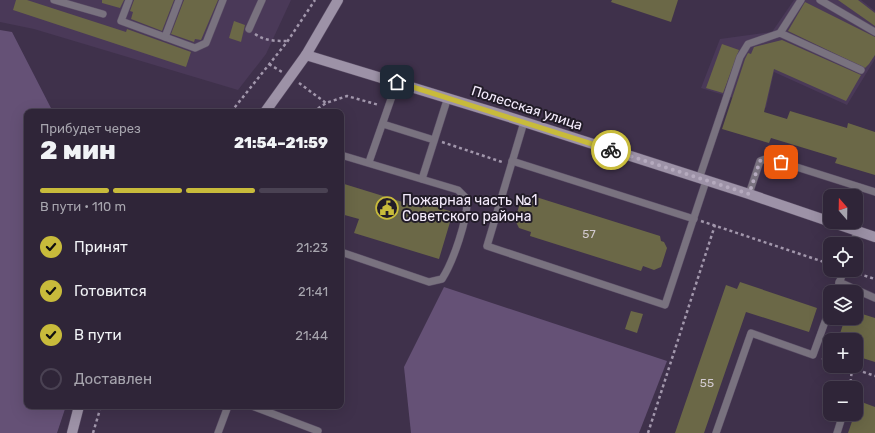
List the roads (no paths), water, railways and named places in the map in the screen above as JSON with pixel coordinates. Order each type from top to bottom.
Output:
[{"type":"street","points":[[267,109],[306,55],[338,0]]},
{"type":"street","name":"Полесская улица","points":[[306,55],[448,97],[749,194],[875,238]]},
{"type":"street","points":[[72,433],[78,409]]},
{"type":"lane","points":[[54,0],[103,14]]},
{"type":"lane","points":[[129,0],[121,21],[195,48],[206,43],[223,0]]},
{"type":"lane","points":[[165,37],[179,0]]},
{"type":"lane","points":[[248,29],[262,0]]},
{"type":"lane","points":[[524,122],[487,246],[664,305],[694,219],[702,180],[740,57],[748,44],[780,33],[801,0]]},
{"type":"lane","points":[[820,0],[875,32]]},
{"type":"lane","points":[[780,33],[861,70]]},
{"type":"lane","points":[[369,162],[397,82]]},
{"type":"lane","points":[[422,179],[448,97]]},
{"type":"lane","points":[[383,124],[434,140]]},
{"type":"lane","points":[[344,156],[369,162],[458,190],[467,199],[468,210],[449,269],[442,279],[429,282],[344,253]]},
{"type":"lane","points":[[749,194],[760,161],[768,158],[875,192]]},
{"type":"lane","points":[[511,162],[694,219]]},
{"type":"lane","points":[[855,237],[857,232]]},
{"type":"lane","points":[[838,285],[841,277]]},
{"type":"lane","points":[[839,282],[875,298]]},
{"type":"lane","points":[[716,433],[751,333],[814,355],[824,325]]},
{"type":"lane","points":[[218,433],[227,409]]},
{"type":"lane","points":[[260,409],[320,432]]},
{"type":"lane","points":[[837,433],[841,421]]},
{"type":"place","name":"Пожарная часть №1 Советского района","points":[[387,208]]}]
